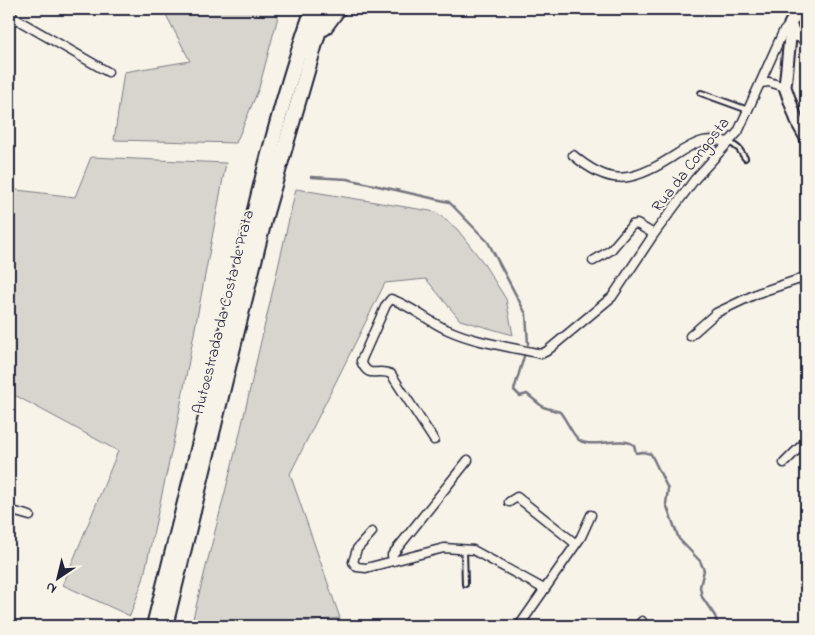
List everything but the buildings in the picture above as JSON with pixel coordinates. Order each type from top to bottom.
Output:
[{"type":"highway","name":"Autoestrada da Costa de Prata","points":[[154,626],[211,398],[262,176],[299,48],[313,9]]},
{"type":"highway","name":"Autoestrada da Costa de Prata","points":[[165,626],[265,216],[325,9]]},
{"type":"highway","points":[[319,35],[338,9]]},
{"type":"street","points":[[786,9],[795,35],[804,37]]},
{"type":"street","points":[[803,11],[796,14],[791,24],[786,87],[798,124],[806,138]]},
{"type":"street","points":[[9,15],[108,72]]},
{"type":"street","name":"Rua da Congosta","points":[[434,440],[391,374],[387,372],[370,373],[364,369],[360,361],[386,305],[391,299],[400,302],[424,318],[451,331],[541,354],[547,351],[612,297],[654,234],[695,179],[738,132],[783,32],[791,24]]},
{"type":"street","points":[[790,48],[804,37]]},
{"type":"street","points":[[761,83],[769,82],[786,87]]},
{"type":"street","points":[[573,155],[587,167],[600,173],[624,179],[634,177],[692,145],[705,140],[730,142]]},
{"type":"street","name":"Rua da Congosta","points":[[593,261],[611,250],[632,225],[637,224],[654,234]]},
{"type":"street","points":[[690,336],[716,313],[758,293],[806,277]]},
{"type":"street","points":[[784,463],[804,442],[806,435]]},
{"type":"street","points":[[392,561],[392,555],[468,460]]},
{"type":"street","points":[[510,502],[517,497],[576,544]]},
{"type":"street","points":[[9,510],[30,516]]},
{"type":"street","points":[[519,626],[576,544],[592,515]]},
{"type":"street","points":[[372,532],[357,549],[353,562],[358,567],[366,568],[444,548],[473,550],[544,589]]},
{"type":"lane","points":[[701,93],[748,110]]},
{"type":"lane","points":[[730,142],[739,149],[744,158]]},
{"type":"lane","points":[[464,550],[465,584]]},
{"type":"shaded area","points":[[163,9],[280,9],[259,88],[236,143],[114,140],[124,72],[190,61]]},
{"type":"shaded area","points":[[806,18],[806,32],[798,31],[796,22]]},
{"type":"shaded area","points":[[91,157],[226,163],[175,435],[143,580],[130,616],[63,585],[118,451],[9,392],[9,189],[75,197]]},
{"type":"shaded area","points":[[296,189],[436,212],[457,229],[482,261],[506,299],[513,335],[460,320],[426,279],[385,283],[290,474],[340,618],[273,626],[191,626],[239,437]]},
{"type":"waterway","points":[[311,177],[347,179],[449,202],[488,242],[526,314],[528,344]]},
{"type":"waterway","points":[[525,353],[514,390],[520,396],[527,394],[543,407],[560,412],[577,438],[582,442],[628,442],[634,445],[636,453],[651,454],[668,489],[666,504],[679,539],[700,561],[704,570],[700,587],[702,597],[715,616],[718,626]]}]
